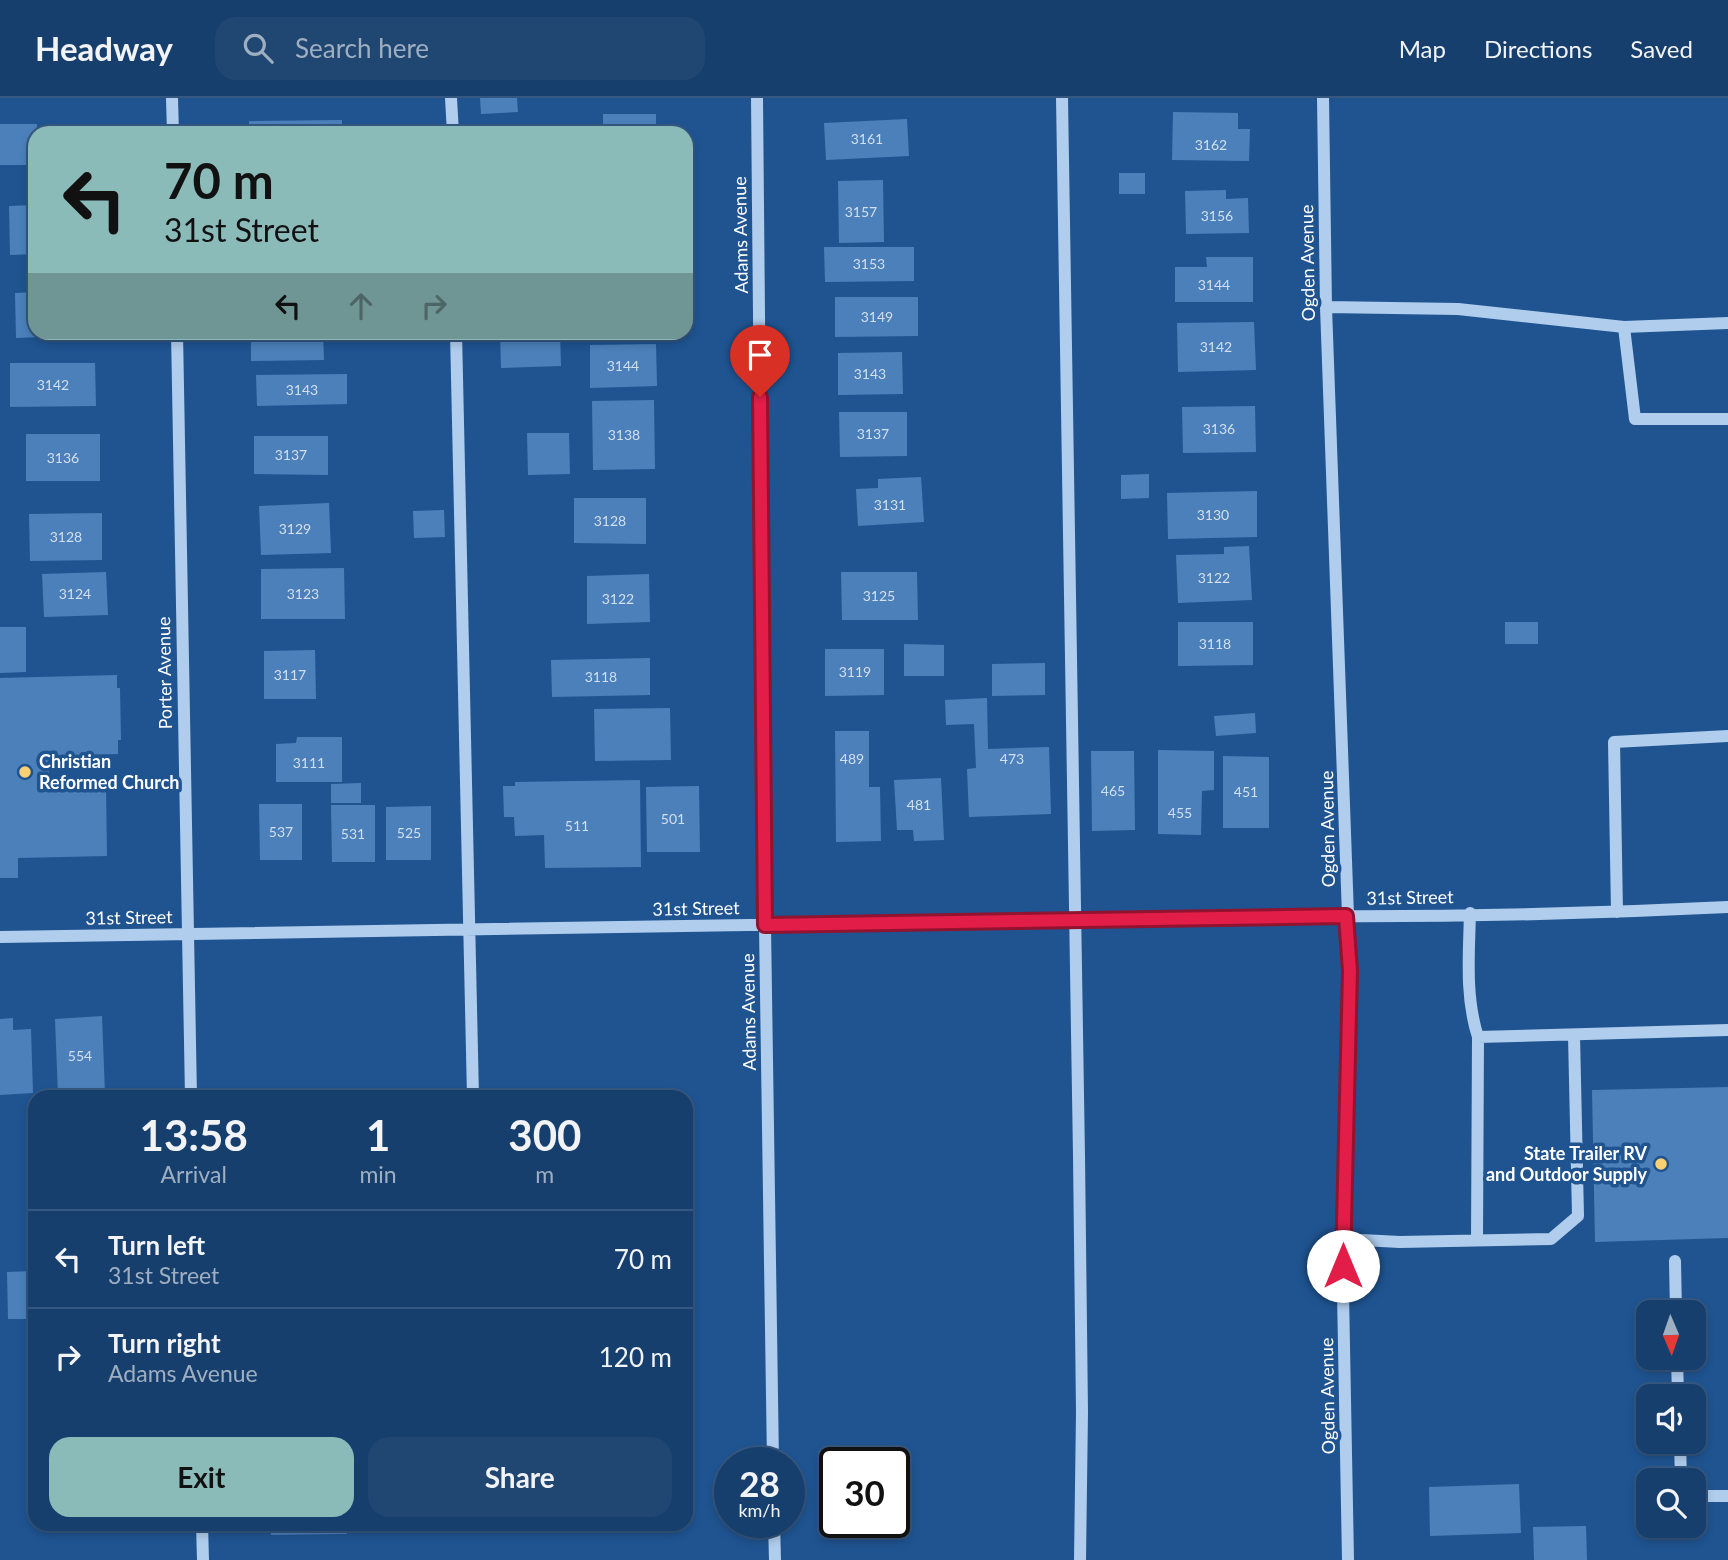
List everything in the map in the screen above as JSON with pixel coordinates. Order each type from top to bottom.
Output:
[{"type":"street","points":[[172,98],[173,126]]},
{"type":"street","points":[[452,98],[453,126]]},
{"type":"street","name":"Adams Avenue","points":[[757,98],[765,925],[774,1447]]},
{"type":"street","points":[[1062,98],[1082,1412],[1080,1560]]},
{"type":"street","name":"Ogden Avenue","points":[[1323,98],[1326,307],[1350,971],[1342,1239],[1348,1560]]},
{"type":"street","points":[[1326,307],[1458,309],[1624,327],[1728,323]]},
{"type":"street","points":[[1624,327],[1635,419],[1728,419]]},
{"type":"street","name":"Porter Avenue","points":[[177,340],[191,1090]]},
{"type":"street","points":[[456,340],[473,1090]]},
{"type":"street","points":[[1618,912],[1614,742],[1728,736]]},
{"type":"street","name":"31st Street","points":[[0,937],[1618,912],[1728,907]]},
{"type":"street","points":[[1470,914],[1471,1006],[1478,1037],[1477,1240]]},
{"type":"street","points":[[1478,1037],[1728,1030]]},
{"type":"street","points":[[1342,1239],[1400,1242],[1551,1239],[1578,1216],[1574,1035]]},
{"type":"street","points":[[1675,1261],[1676,1300]]},
{"type":"street","points":[[1706,1496],[1728,1496]]},
{"type":"street","points":[[202,1531],[203,1560]]},
{"type":"street","points":[[774,1538],[775,1560]]},
{"type":"building","points":[[480,98],[517,98],[518,112],[481,114]]},
{"type":"building","points":[[1173,112],[1238,113],[1238,129],[1250,129],[1249,161],[1172,160]]},
{"type":"building","points":[[603,114],[656,114],[656,126],[603,126]]},
{"type":"building","points":[[907,119],[909,156],[826,160],[824,123]]},
{"type":"building","points":[[342,120],[342,126],[249,126],[249,121]]},
{"type":"building","points":[[0,124],[37,124],[28,126],[28,165],[0,165]]},
{"type":"building","points":[[1119,173],[1145,173],[1145,194],[1119,194]]},
{"type":"building","points":[[883,180],[884,242],[839,243],[838,181]]},
{"type":"building","points":[[1226,190],[1226,199],[1248,198],[1249,233],[1186,234],[1185,191]]},
{"type":"building","points":[[28,205],[28,254],[10,255],[9,206]]},
{"type":"building","points":[[824,247],[914,247],[914,281],[825,282]]},
{"type":"building","points":[[1206,257],[1253,257],[1253,302],[1175,302],[1175,267],[1207,267]]},
{"type":"building","points":[[28,292],[28,338],[16,338],[15,293]]},
{"type":"building","points":[[835,297],[918,297],[918,336],[835,337]]},
{"type":"building","points":[[1254,322],[1256,370],[1178,372],[1177,323]]},
{"type":"building","points":[[251,340],[323,340],[324,360],[251,361]]},
{"type":"building","points":[[500,340],[560,340],[561,366],[501,368]]},
{"type":"building","points":[[656,344],[657,386],[590,388],[590,345]]},
{"type":"building","points":[[902,352],[903,394],[838,395],[838,353]]},
{"type":"building","points":[[10,363],[95,363],[96,406],[10,407]]},
{"type":"building","points":[[347,374],[347,404],[257,406],[256,375]]},
{"type":"building","points":[[654,400],[655,469],[593,470],[592,401]]},
{"type":"building","points":[[1255,406],[1256,452],[1183,453],[1182,407]]},
{"type":"building","points":[[839,412],[907,412],[907,456],[840,457]]},
{"type":"building","points":[[527,433],[569,433],[570,474],[528,475]]},
{"type":"building","points":[[26,434],[100,434],[100,481],[26,481]]},
{"type":"building","points":[[254,436],[328,436],[328,475],[254,474]]},
{"type":"building","points":[[1149,474],[1149,498],[1121,499],[1121,475]]},
{"type":"building","points":[[921,477],[924,522],[858,526],[856,489],[878,488],[878,479]]},
{"type":"building","points":[[1257,491],[1257,537],[1168,539],[1167,493]]},
{"type":"building","points":[[574,498],[646,498],[646,544],[574,543]]},
{"type":"building","points":[[329,503],[331,553],[261,555],[259,506]]},
{"type":"building","points":[[444,510],[445,537],[414,538],[413,511]]},
{"type":"building","points":[[102,513],[102,560],[30,561],[29,514]]},
{"type":"building","points":[[1249,546],[1252,600],[1178,603],[1176,555],[1224,554],[1224,547]]},
{"type":"building","points":[[344,568],[345,619],[261,619],[261,569]]},
{"type":"building","points":[[106,572],[108,615],[44,617],[42,574]]},
{"type":"building","points":[[841,572],[917,572],[918,620],[842,620]]},
{"type":"building","points":[[649,574],[650,622],[587,624],[587,576]]},
{"type":"building","points":[[1178,622],[1253,622],[1253,665],[1178,666]]},
{"type":"building","points":[[1505,622],[1538,622],[1538,644],[1505,644]]},
{"type":"building","points":[[0,627],[26,627],[26,672],[0,673]]},
{"type":"building","points":[[904,644],[944,645],[944,676],[904,676]]},
{"type":"building","points":[[825,649],[884,649],[884,695],[825,696]]},
{"type":"building","points":[[315,650],[316,699],[264,699],[264,651]]},
{"type":"building","points":[[650,658],[650,695],[552,697],[551,660]]},
{"type":"building","points":[[1045,663],[1045,695],[992,696],[992,664]]},
{"type":"building","name":"Christian Reformed Church","points":[[117,675],[117,688],[120,688],[121,740],[118,740],[118,754],[49,756],[49,789],[106,788],[107,856],[18,858],[18,878],[0,878],[0,678]]},
{"type":"building","points":[[987,698],[988,749],[1049,747],[1051,814],[969,817],[967,769],[976,768],[974,724],[946,725],[945,700]]},
{"type":"building","points":[[670,708],[671,760],[595,761],[594,709]]},
{"type":"building","points":[[1255,713],[1256,733],[1216,736],[1214,716]]},
{"type":"building","points":[[835,731],[869,731],[869,787],[880,787],[881,841],[836,842]]},
{"type":"building","points":[[297,737],[342,737],[342,782],[276,782],[276,744],[296,743]]},
{"type":"building","points":[[1158,750],[1214,751],[1214,790],[1202,791],[1201,835],[1158,834]]},
{"type":"building","points":[[1091,751],[1134,751],[1135,830],[1092,831]]},
{"type":"building","points":[[1223,756],[1269,757],[1269,828],[1223,828]]},
{"type":"building","points":[[941,778],[944,840],[914,841],[913,830],[897,830],[894,780]]},
{"type":"building","points":[[640,780],[641,867],[545,868],[544,835],[515,836],[514,817],[504,817],[503,786],[515,786],[515,782]]},
{"type":"building","points":[[361,783],[361,803],[331,803],[331,784]]},
{"type":"building","points":[[699,786],[700,852],[647,852],[646,787]]},
{"type":"building","points":[[259,804],[302,804],[302,860],[260,860]]},
{"type":"building","points":[[331,805],[375,805],[375,862],[332,862]]},
{"type":"building","points":[[431,806],[431,860],[386,860],[386,807]]},
{"type":"building","points":[[102,1016],[105,1090],[58,1090],[55,1019]]},
{"type":"building","points":[[13,1018],[13,1030],[31,1029],[33,1090],[28,1090],[28,1093],[0,1095],[0,1019]]},
{"type":"building","name":"State Trailer RV and Outdoor Supply","points":[[1728,1087],[1728,1238],[1595,1242],[1592,1090]]},
{"type":"building","points":[[28,1271],[28,1319],[8,1319],[7,1272]]},
{"type":"building","points":[[1519,1484],[1521,1533],[1430,1536],[1429,1487]]},
{"type":"building","points":[[1586,1526],[1587,1560],[1534,1560],[1533,1527]]},
{"type":"building","points":[[271,1531],[347,1531],[347,1534],[271,1535]]},
{"type":"place","name":"Christian Reformed Church","points":[[25,772]]},
{"type":"place","name":"State Trailer RV and Outdoor Supply","points":[[1661,1164]]},
{"type":"route","points":[[760,397],[765,925],[1346,916],[1350,971],[1343,1266]]}]
